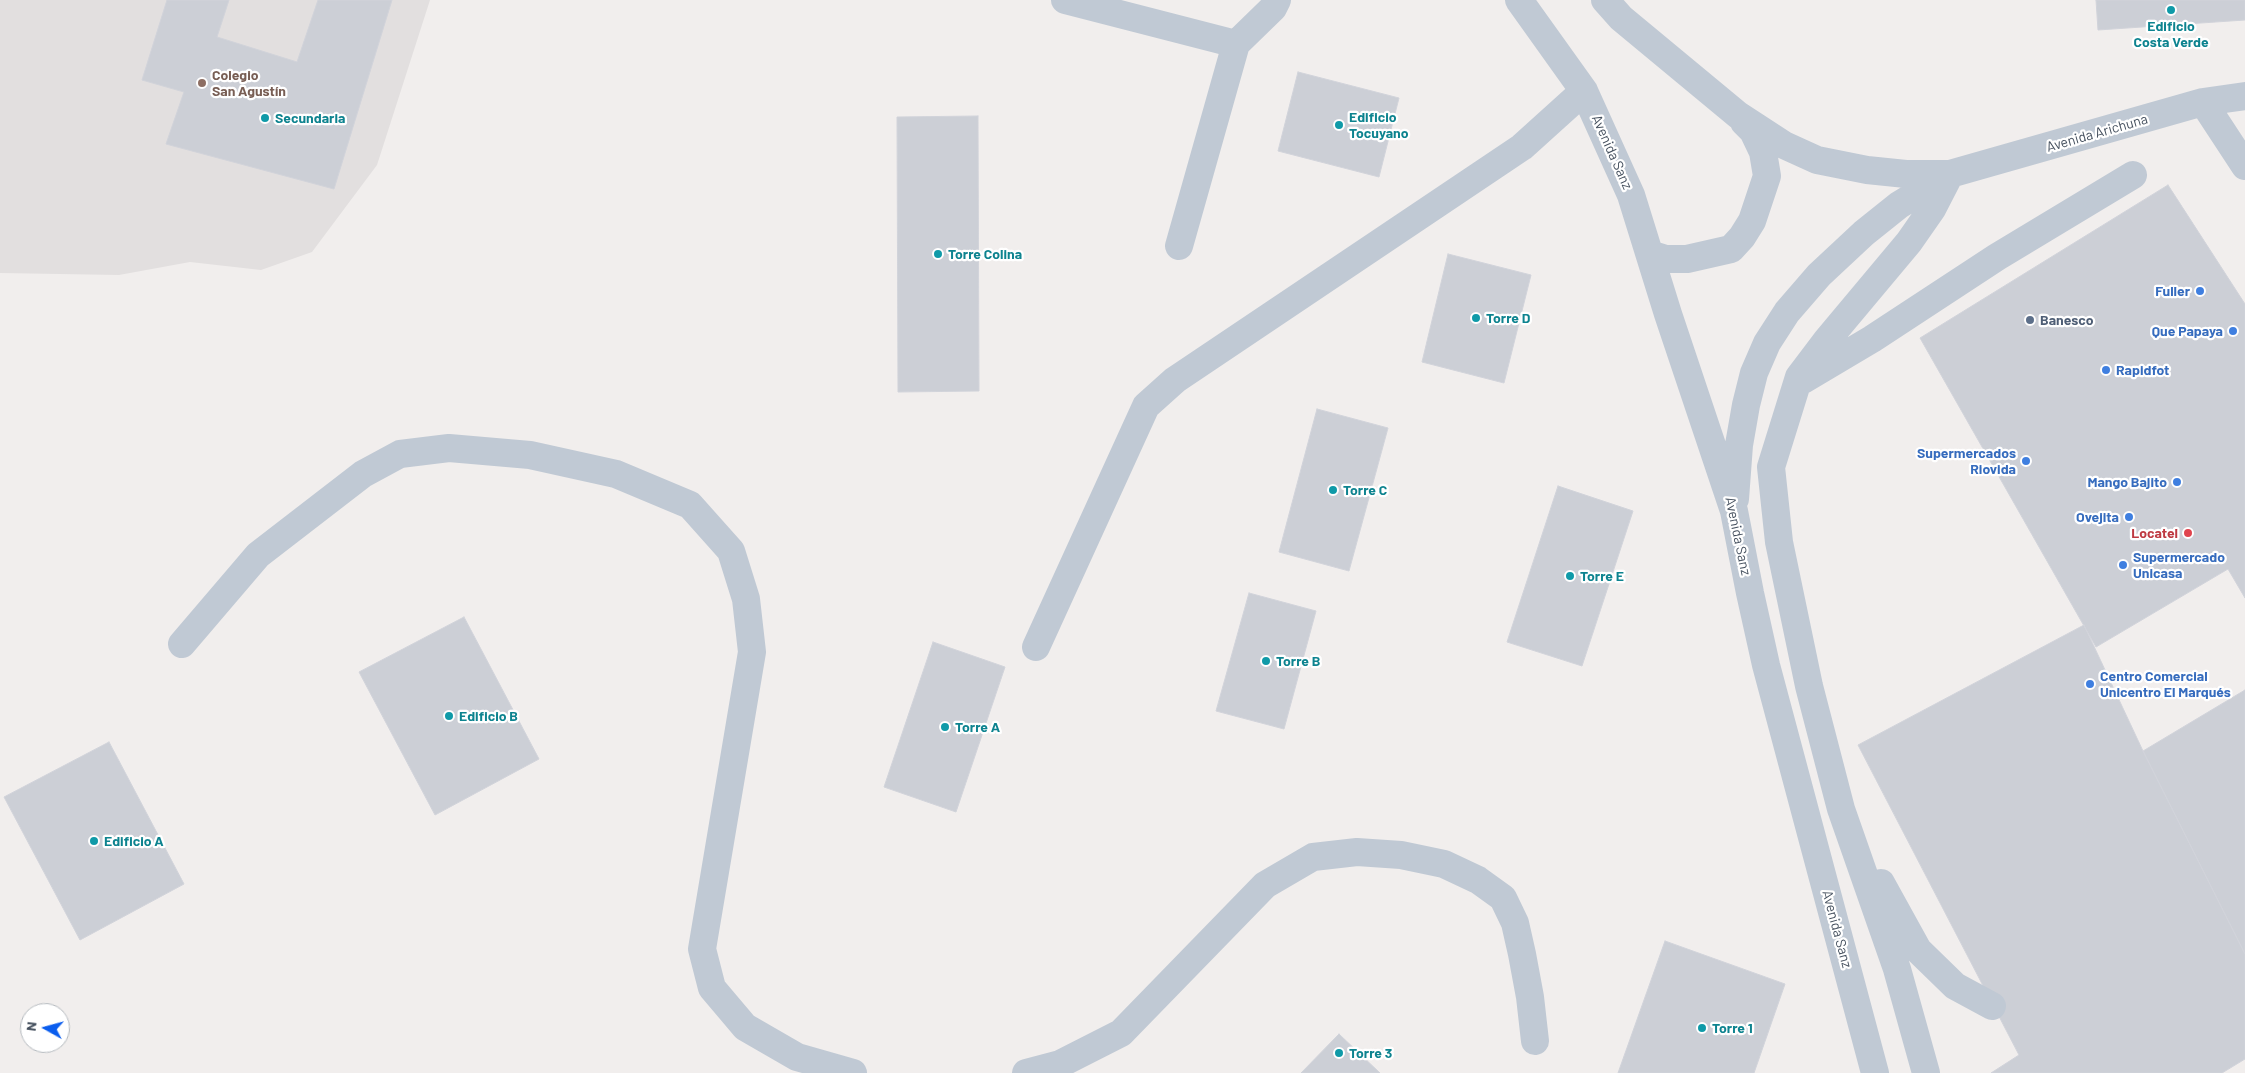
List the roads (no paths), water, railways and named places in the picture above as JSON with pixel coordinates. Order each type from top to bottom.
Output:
[{"type":"street","points":[[1065,0],[1236,44]]},
{"type":"street","points":[[1179,246],[1236,44],[1273,8],[1277,0]]},
{"type":"street","name":"Avenida Sanz","points":[[1519,0],[1584,91],[1631,194],[1734,510],[1766,665],[1875,1073]]},
{"type":"street","points":[[1605,0],[1621,18],[1738,114],[1784,145],[1816,160],[1906,174],[1950,174]]},
{"type":"street","points":[[1036,647],[1146,406],[1175,380],[1522,147],[1584,91]]},
{"type":"street","name":"Avenida Arichuna","points":[[1950,174],[2203,102],[2245,96]]},
{"type":"street","points":[[2203,102],[2245,166]]},
{"type":"street","points":[[1650,254],[1666,259],[1687,259],[1731,249],[1752,221],[1767,176],[1763,152],[1753,131],[1738,114]]},
{"type":"street","points":[[1926,1073],[1897,969],[1841,809],[1809,686],[1778,542],[1771,467],[1797,383],[1827,340],[1909,242],[1932,209],[1950,174]]},
{"type":"street","points":[[1734,510],[1739,446],[1746,405],[1754,373],[1767,343],[1787,312],[1812,282],[1845,250],[1899,205],[1950,174]]},
{"type":"street","points":[[1797,383],[1872,339],[1997,258],[2133,175]]},
{"type":"street","points":[[182,644],[258,555],[363,474],[400,454],[449,448],[530,455],[616,474],[690,505],[731,552],[746,599],[752,652],[702,949],[712,988],[745,1027],[797,1057],[853,1073]]},
{"type":"street","points":[[1766,665],[1802,730],[1827,785],[1918,950],[1955,986],[1992,1006]]},
{"type":"street","points":[[1026,1073],[1060,1064],[1121,1032],[1265,885],[1313,857],[1357,852],[1401,855],[1444,864],[1478,880],[1503,898],[1515,923],[1522,954],[1530,997],[1535,1041]]},
{"type":"place","name":"Edificio Costa Verde","points":[[2171,10]]},
{"type":"place","name":"Colegio San Agustín","points":[[202,83]]},
{"type":"place","name":"Secundaria","points":[[265,118]]},
{"type":"place","name":"Edificio Tocuyano","points":[[1339,125]]},
{"type":"place","name":"Torre Colina","points":[[938,254]]},
{"type":"place","name":"Fuller","points":[[2200,291]]},
{"type":"place","name":"Torre D","points":[[1476,318]]},
{"type":"place","name":"Banesco","points":[[2030,320]]},
{"type":"place","name":"Que Papaya","points":[[2233,331]]},
{"type":"place","name":"Rapidfot","points":[[2106,370]]},
{"type":"place","name":"Supermercados Riovida","points":[[2026,461]]},
{"type":"place","name":"Mango Bajito","points":[[2177,482]]},
{"type":"place","name":"Torre C","points":[[1333,490]]},
{"type":"place","name":"Ovejita","points":[[2129,517]]},
{"type":"place","name":"Locatel","points":[[2188,533]]},
{"type":"place","name":"Supermercado Unicasa","points":[[2123,565]]},
{"type":"place","name":"Torre E","points":[[1570,576]]},
{"type":"place","name":"Torre B","points":[[1266,661]]},
{"type":"place","name":"Centro Comercial Unicentro El Marqués","points":[[2090,684]]},
{"type":"place","name":"Edificio B","points":[[449,716]]},
{"type":"place","name":"Torre A","points":[[945,727]]},
{"type":"place","name":"Edificio A","points":[[94,841]]},
{"type":"place","name":"Torre 1","points":[[1702,1028]]},
{"type":"place","name":"Torre 3","points":[[1339,1053]]}]
